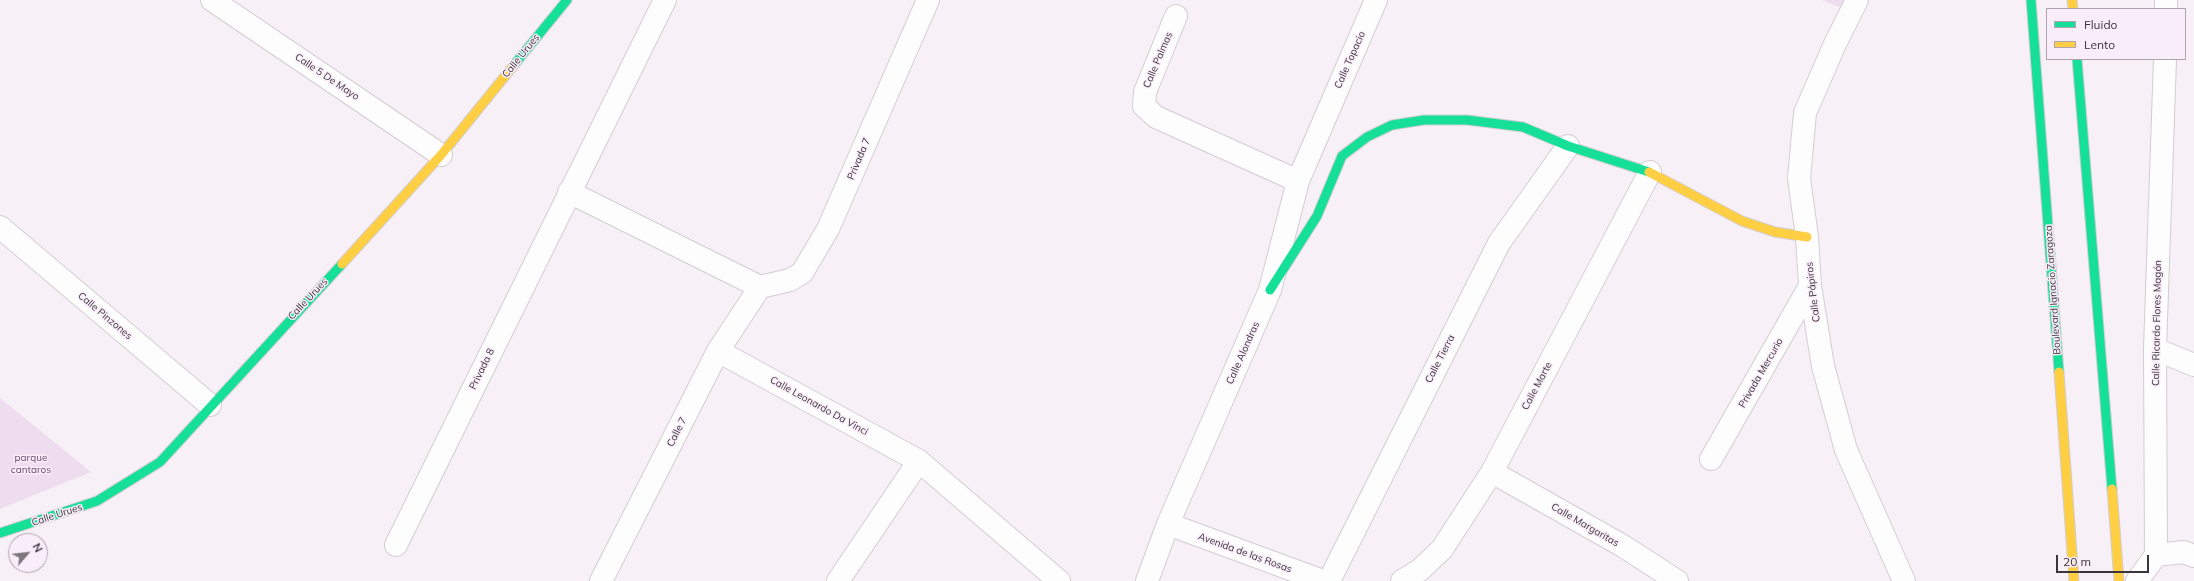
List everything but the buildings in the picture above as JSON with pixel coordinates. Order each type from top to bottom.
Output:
[{"type":"street","name":"Calle 5 De Mayo","points":[[212,0],[441,155]]},
{"type":"street","name":"Calle Urues","points":[[0,533],[98,502],[160,462],[210,405],[441,155],[567,0]]},
{"type":"street","points":[[665,0],[569,192],[760,287]]},
{"type":"street","name":"Privada 7","points":[[760,287],[790,280],[802,273],[828,229],[928,0]]},
{"type":"street","name":"Calle Topacio","points":[[1324,120],[1376,0]]},
{"type":"street","name":"Calle Pápiros","points":[[1857,0],[1834,44],[1805,113],[1800,178],[1807,237],[1810,286],[1823,366],[1846,450],[1904,581]]},
{"type":"street","name":"Boulevard Ignacio Zaragoza","points":[[2031,0],[2074,581]]},
{"type":"street","name":"Calle Palmas","points":[[1176,16],[1145,92],[1144,106],[1156,116],[1298,181]]},
{"type":"street","points":[[2077,60],[2119,581]]},
{"type":"street","name":"Calle Ricardo Flores Magón","points":[[2156,555],[2155,349],[2164,60]]},
{"type":"street","name":"Calle Alondras","points":[[1147,581],[1168,524],[1270,290],[1298,181],[1324,120]]},
{"type":"street","points":[[1270,290],[1317,216],[1342,156],[1367,136],[1392,125],[1424,120],[1467,120],[1523,127],[1568,146],[1650,172],[1742,222],[1775,232],[1807,237]]},
{"type":"street","name":"Calle Tierra","points":[[1329,581],[1498,243],[1568,146]]},
{"type":"street","name":"Calle Marte","points":[[1402,581],[1420,570],[1442,549],[1492,472],[1650,172]]},
{"type":"street","name":"Privada 8","points":[[396,545],[569,192]]},
{"type":"street","name":"Calle Pinzones","points":[[0,227],[210,405]]},
{"type":"street","name":"Privada Mercurio","points":[[1711,459],[1810,286]]},
{"type":"street","name":"Calle 7","points":[[601,581],[718,351],[760,287]]},
{"type":"street","points":[[2155,349],[2194,365]]},
{"type":"street","name":"Calle Leonardo Da Vinci","points":[[718,351],[919,461],[1059,581]]},
{"type":"street","points":[[838,581],[919,461]]},
{"type":"street","name":"Calle Margaritas","points":[[1492,472],[1623,546],[1677,581]]},
{"type":"street","name":"Avenida de las Rosas","points":[[1168,524],[1323,581]]},
{"type":"street","points":[[2137,581],[2156,555],[2184,552],[2194,556]]},
{"type":"green space","points":[[1822,0],[1857,0],[1851,12]]},
{"type":"green space","name":"parque cantaros","points":[[0,398],[91,472],[0,509]]},
{"type":"traffic: fast","points":[[514,65],[567,0]]},
{"type":"traffic: fast","points":[[2031,0],[2059,372]]},
{"type":"traffic: fast","points":[[2077,60],[2112,489]]},
{"type":"traffic: fast","points":[[1270,290],[1317,216],[1342,156],[1367,137],[1392,125],[1424,120],[1467,120],[1523,127],[1568,146],[1649,172]]},
{"type":"traffic: fast","points":[[0,533],[97,501],[160,462],[342,264]]},
{"type":"traffic: slow","points":[[2072,0],[2073,8]]},
{"type":"traffic: slow","points":[[342,264],[441,155],[514,65]]},
{"type":"traffic: slow","points":[[1649,172],[1742,221],[1775,232],[1807,237]]},
{"type":"traffic: slow","points":[[2059,372],[2074,581]]},
{"type":"traffic: slow","points":[[2112,489],[2119,581]]}]
